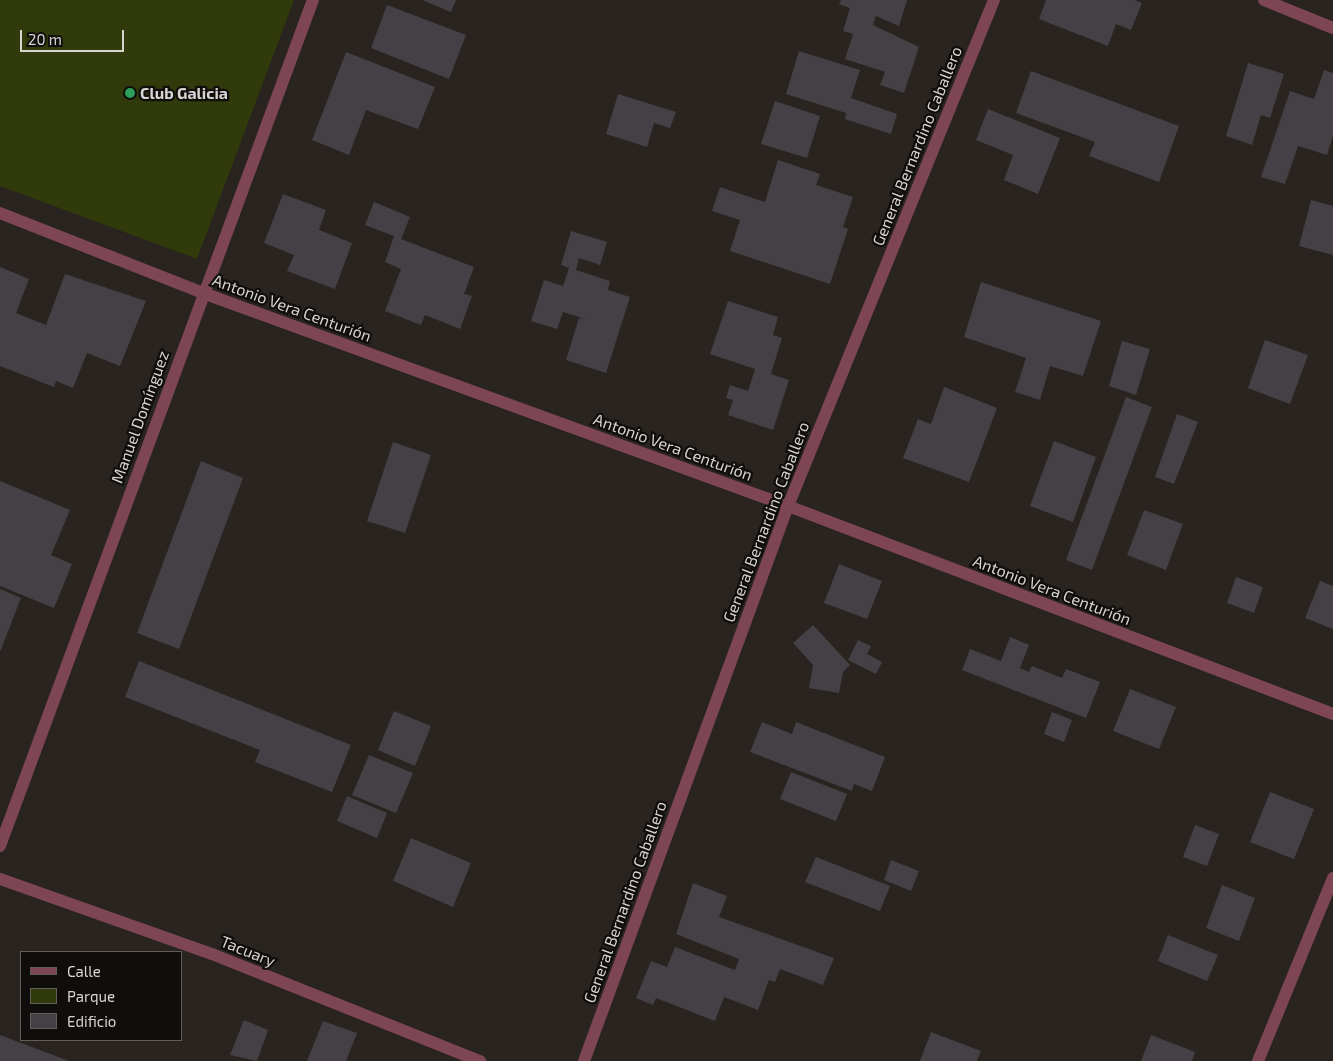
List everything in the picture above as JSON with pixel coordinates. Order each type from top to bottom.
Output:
[{"type":"street","name":"Manuel Domínguez","points":[[0,846],[313,0]]},
{"type":"street","name":"General Bernardino Caballero","points":[[584,1061],[788,506],[994,0]]},
{"type":"street","points":[[1264,0],[1333,28]]},
{"type":"street","name":"Antonio Vera Centurión","points":[[0,213],[203,293],[788,506],[1333,714]]},
{"type":"street","points":[[1258,1061],[1333,878]]},
{"type":"street","name":"Tacuary","points":[[0,879],[212,954],[480,1061]]},
{"type":"green space","name":"Club Galicia","points":[[0,0],[294,0],[197,259],[0,186]]},
{"type":"building","points":[[422,0],[456,0],[451,12]]},
{"type":"building","points":[[841,0],[907,0],[899,26],[876,16],[873,25],[919,47],[904,93],[880,85],[885,72],[845,59],[853,34],[843,31],[850,8],[839,4]]},
{"type":"building","points":[[1046,0],[1135,0],[1142,3],[1131,30],[1116,24],[1108,46],[1039,19]]},
{"type":"building","points":[[387,5],[466,35],[449,79],[371,48]]},
{"type":"building","points":[[799,51],[860,70],[851,98],[897,114],[891,134],[845,119],[846,113],[786,94]]},
{"type":"building","points":[[346,52],[435,87],[418,129],[366,110],[349,155],[312,140]]},
{"type":"building","points":[[1248,63],[1284,74],[1270,118],[1261,115],[1252,145],[1226,136]]},
{"type":"building","points":[[1324,70],[1333,73],[1333,136],[1327,155],[1298,146],[1285,184],[1261,177],[1290,91],[1314,99]]},
{"type":"building","points":[[1031,71],[1179,126],[1159,182],[1089,156],[1095,142],[1016,113]]},
{"type":"building","points":[[618,94],[676,112],[670,128],[654,123],[647,147],[606,134]]},
{"type":"building","points":[[775,101],[820,116],[807,158],[761,144]]},
{"type":"building","points":[[988,109],[1060,138],[1038,194],[1004,180],[1013,155],[976,140]]},
{"type":"building","points":[[778,160],[820,174],[816,185],[853,197],[843,227],[848,229],[830,284],[730,251],[740,220],[712,211],[720,187],[765,202]]},
{"type":"building","points":[[283,194],[326,210],[319,230],[352,243],[335,289],[287,271],[294,255],[264,243]]},
{"type":"building","points":[[1311,200],[1333,206],[1333,255],[1299,246]]},
{"type":"building","points":[[374,202],[410,217],[401,239],[474,267],[464,294],[472,296],[460,329],[425,315],[421,325],[385,311],[401,269],[385,262],[394,236],[365,225]]},
{"type":"building","points":[[571,231],[607,242],[600,265],[579,258],[576,270],[610,281],[608,290],[630,297],[606,373],[566,360],[579,318],[585,319],[563,312],[557,329],[531,321],[544,280],[563,286],[569,268],[561,265]]},
{"type":"building","points":[[0,267],[29,279],[16,313],[46,325],[65,274],[146,301],[120,366],[87,353],[73,388],[56,381],[54,387],[0,366]]},
{"type":"building","points":[[981,282],[1101,321],[1083,376],[1050,366],[1040,400],[1015,392],[1026,358],[964,337]]},
{"type":"building","points":[[728,301],[778,317],[773,335],[782,338],[771,374],[789,380],[773,430],[728,415],[733,400],[726,398],[730,385],[748,391],[755,369],[710,354]]},
{"type":"building","points":[[1265,340],[1308,355],[1290,404],[1248,388]]},
{"type":"building","points":[[1122,341],[1150,349],[1136,395],[1109,386]]},
{"type":"building","points":[[944,387],[997,408],[969,482],[903,458],[918,419],[931,424]]},
{"type":"building","points":[[1126,397],[1152,407],[1092,570],[1066,560]]},
{"type":"building","points":[[1177,414],[1198,422],[1174,484],[1155,477]]},
{"type":"building","points":[[1054,441],[1096,457],[1073,522],[1030,506]]},
{"type":"building","points":[[393,442],[431,455],[405,533],[367,521]]},
{"type":"building","points":[[201,461],[243,478],[179,649],[137,633]]},
{"type":"building","points":[[0,481],[70,510],[51,555],[72,564],[54,608],[0,586]]},
{"type":"building","points":[[1144,510],[1183,524],[1166,570],[1127,555]]},
{"type":"building","points":[[839,564],[882,581],[867,619],[824,603]]},
{"type":"building","points":[[1236,577],[1263,587],[1254,613],[1227,603]]},
{"type":"building","points":[[1320,581],[1333,586],[1333,629],[1305,618]]},
{"type":"building","points":[[0,589],[21,598],[0,652]]},
{"type":"building","points":[[813,625],[850,665],[843,672],[839,693],[809,688],[813,665],[793,643]]},
{"type":"building","points":[[1010,637],[1029,645],[1020,668],[1029,672],[1032,666],[1062,678],[1066,669],[1100,682],[1086,718],[962,670],[970,649],[1001,661]]},
{"type":"building","points":[[858,640],[871,646],[867,654],[882,662],[876,674],[848,660]]},
{"type":"building","points":[[139,661],[351,745],[332,792],[255,762],[260,750],[125,697]]},
{"type":"building","points":[[1130,689],[1176,707],[1159,749],[1113,731]]},
{"type":"building","points":[[394,711],[431,726],[415,766],[378,750]]},
{"type":"building","points":[[1052,712],[1072,720],[1064,742],[1044,734]]},
{"type":"building","points":[[762,722],[792,734],[796,722],[885,757],[872,791],[854,784],[852,791],[750,752]]},
{"type":"building","points":[[369,755],[413,773],[396,813],[352,795]]},
{"type":"building","points":[[791,772],[847,794],[836,821],[780,799]]},
{"type":"building","points":[[1270,792],[1314,809],[1294,859],[1250,842]]},
{"type":"building","points":[[347,796],[387,813],[377,838],[337,821]]},
{"type":"building","points":[[1195,825],[1219,834],[1207,866],[1183,857]]},
{"type":"building","points":[[411,838],[471,863],[453,907],[393,881]]},
{"type":"building","points":[[816,857],[890,886],[880,911],[805,882]]},
{"type":"building","points":[[891,860],[919,871],[911,891],[884,880]]},
{"type":"building","points":[[693,883],[727,896],[719,917],[834,958],[823,985],[780,969],[775,982],[769,980],[758,1010],[724,997],[715,1021],[656,998],[653,1005],[636,998],[651,961],[667,967],[675,947],[735,970],[739,959],[676,934]]},
{"type":"building","points":[[1222,885],[1255,898],[1239,941],[1206,928]]},
{"type":"building","points":[[1168,935],[1218,955],[1207,981],[1158,961]]},
{"type":"building","points":[[244,1020],[268,1030],[257,1061],[230,1055]]},
{"type":"building","points":[[323,1021],[357,1033],[346,1061],[307,1061]]},
{"type":"building","points":[[931,1032],[981,1051],[977,1061],[920,1061]]},
{"type":"building","points":[[0,1035],[69,1061],[0,1061]]},
{"type":"building","points":[[1151,1035],[1195,1052],[1192,1061],[1141,1061]]},
{"type":"place","name":"Club Galicia","points":[[130,93]]}]
